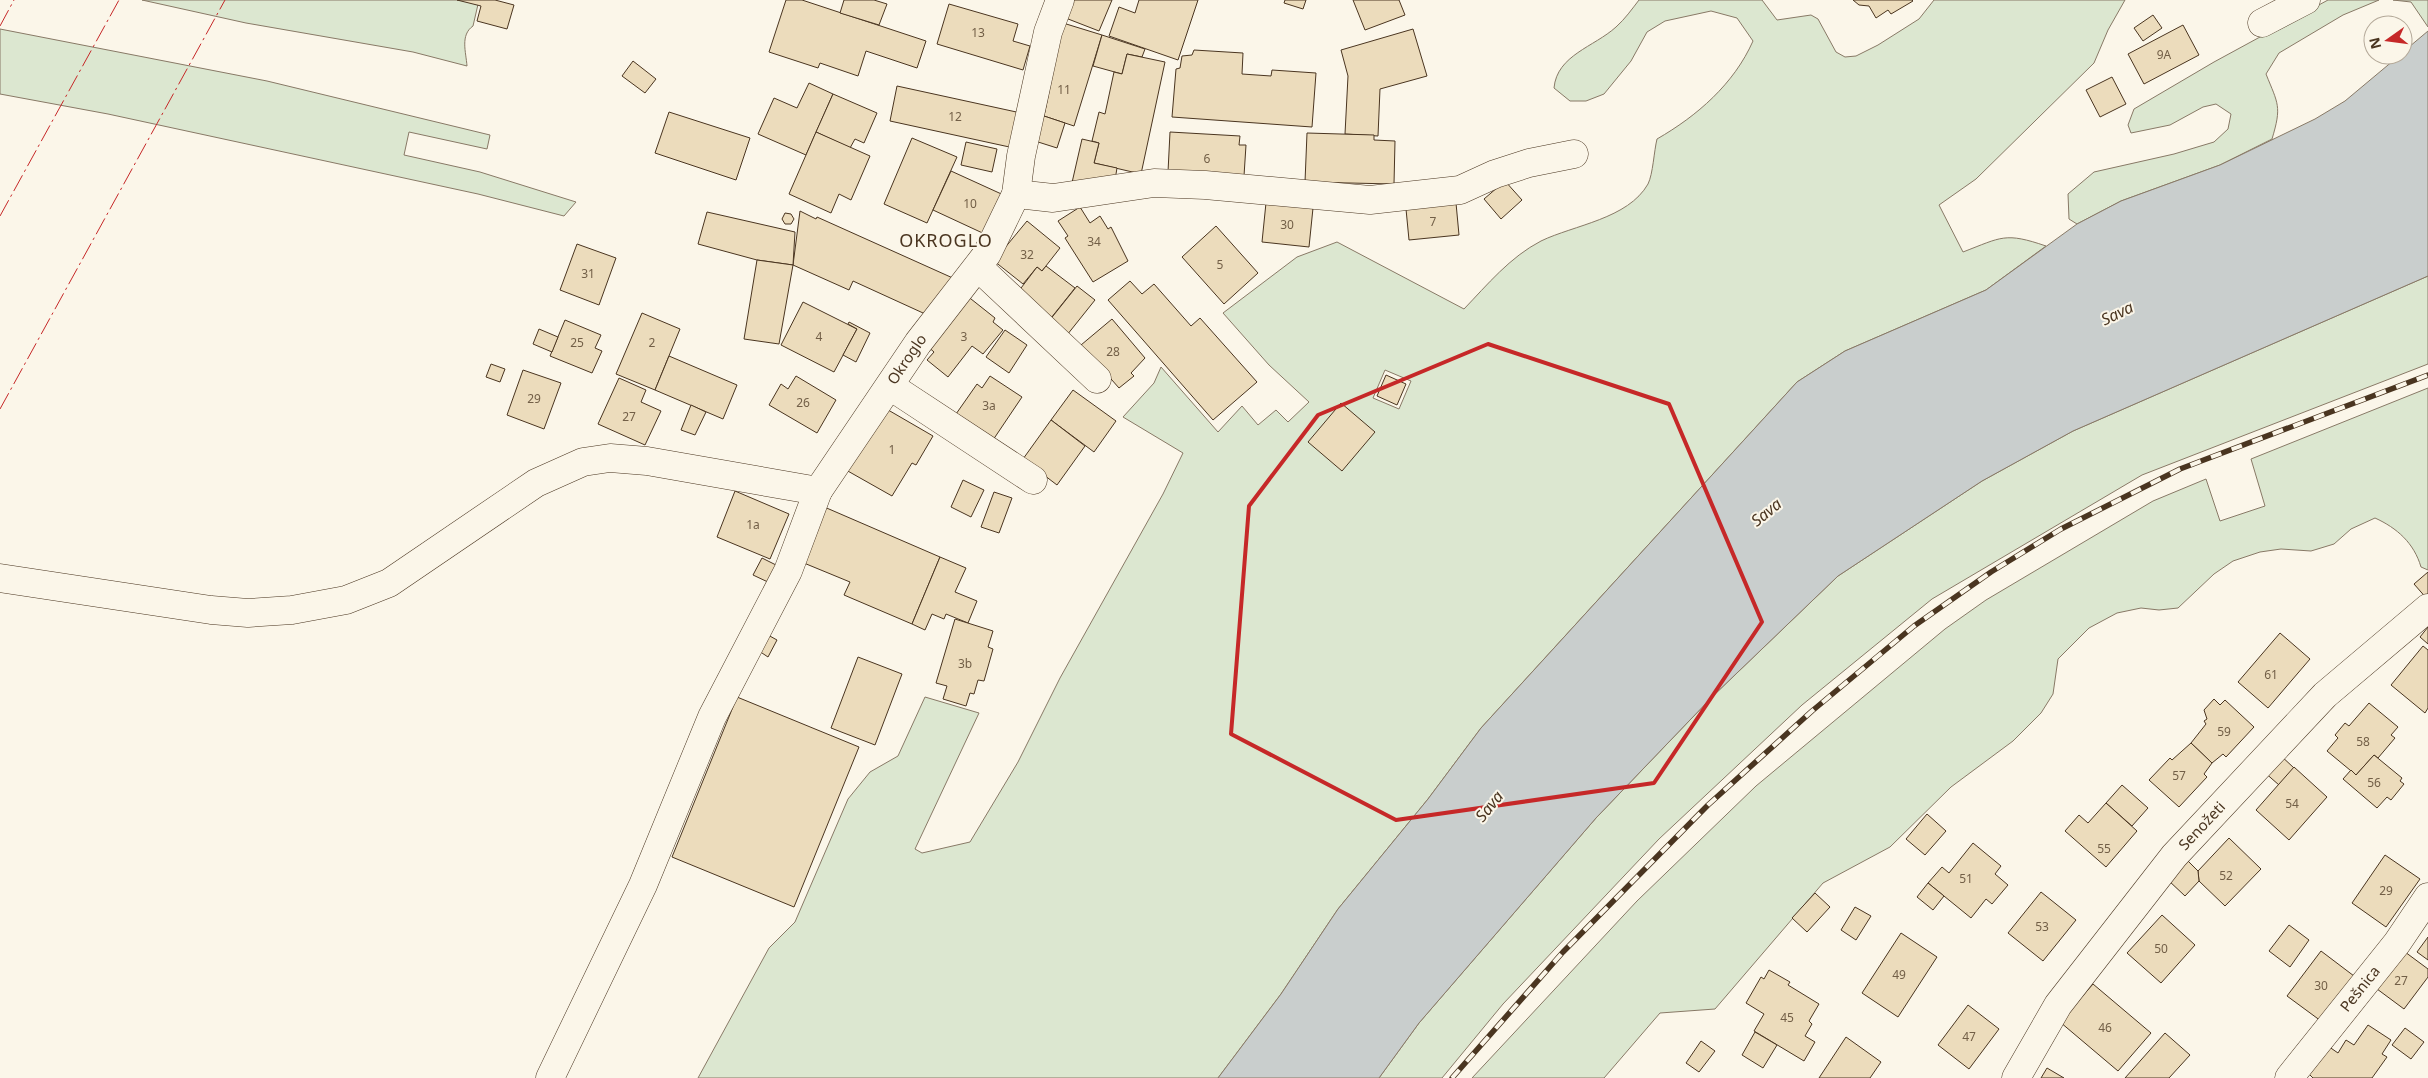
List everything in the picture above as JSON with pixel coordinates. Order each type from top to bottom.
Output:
[{"type":"street","name":"Okroglo","points":[[550,1078],[643,885],[712,717],[788,571],[818,491],[918,344],[987,254],[1016,194],[1021,156],[1048,32],[1060,0]]},
{"type":"street","points":[[2262,23],[2306,0]]},
{"type":"street","points":[[1016,194],[1053,198],[1154,183],[1205,185],[1370,200],[1460,190],[1495,174],[1529,163],[1574,154]]},
{"type":"street","points":[[978,267],[1097,379]]},
{"type":"street","points":[[890,386],[1033,480]]},
{"type":"street","points":[[0,578],[220,611],[248,613],[292,610],[337,602],[389,583],[536,483],[583,462],[610,458],[648,461],[818,491]]},
{"type":"street","name":"Senožeti","points":[[2016,1078],[2058,1005],[2174,856],[2324,695],[2428,608]]},
{"type":"street","name":"Pešnica","points":[[2289,1078],[2397,943],[2428,897]]},
{"type":"highlighted area","points":[[1488,344],[1669,404],[1762,622],[1654,783],[1396,820],[1231,734],[1249,506],[1318,415]]},
{"type":"green space","points":[[142,0],[479,0],[473,26],[466,34],[465,39],[467,66],[413,52],[246,23]]},
{"type":"green space","points":[[1639,0],[1762,0],[1777,20],[1811,15],[1818,19],[1836,52],[1845,57],[1856,56],[1878,45],[1919,19],[1934,0],[2125,0],[2108,30],[2094,63],[1976,179],[1939,205],[1963,252],[2004,238],[2021,239],[2046,246],[1986,290],[1845,351],[1797,382],[1481,728],[1428,799],[1338,909],[1281,994],[1218,1078],[698,1078],[769,948],[795,922],[848,799],[870,772],[898,756],[925,697],[979,713],[915,849],[922,853],[970,842],[1018,762],[1060,678],[1163,494],[1183,453],[1123,417],[1154,383],[1161,367],[1218,432],[1242,406],[1258,425],[1276,410],[1288,422],[1309,402],[1269,365],[1223,313],[1297,257],[1337,242],[1464,309],[1519,255],[1554,235],[1614,213],[1639,196],[1650,180],[1657,139],[1686,120],[1713,98],[1736,71],[1753,41],[1737,18],[1711,11],[1665,21],[1647,32],[1631,61],[1604,94],[1586,101],[1570,101],[1554,88],[1562,67],[1569,59],[1616,27]],"holes":[[[1385,370],[1411,381],[1399,409],[1373,398]]]},
{"type":"green space","points":[[2328,0],[2379,0],[2343,15],[2279,53],[2266,74],[2276,99],[2278,112],[2272,139],[2220,165],[2121,201],[2077,224],[2069,219],[2068,194],[2094,172],[2174,154],[2214,142],[2228,129],[2231,114],[2216,104],[2203,107],[2170,125],[2131,133],[2128,125],[2134,109],[2214,62]]},
{"type":"green space","points":[[2393,0],[2428,0],[2428,27],[2411,2]]},
{"type":"green space","points":[[0,29],[267,81],[490,135],[487,149],[409,132],[404,155],[480,172],[576,202],[564,216],[478,194],[108,114],[0,94]]},
{"type":"green space","points":[[2428,276],[2428,364],[2142,475],[1932,599],[1802,705],[1659,839],[1503,1004],[1442,1078],[1379,1078],[1419,1023],[1596,818],[1713,696],[1838,576],[1982,481],[2073,431]]},
{"type":"green space","points":[[2428,388],[2428,570],[2421,567],[2418,558],[2404,537],[2390,526],[2375,518],[2351,529],[2334,544],[2311,551],[2281,549],[2260,552],[2233,561],[2214,574],[2178,608],[2159,610],[2141,608],[2117,613],[2089,628],[2058,659],[2053,694],[2041,713],[2013,741],[1951,787],[1890,847],[1823,883],[1715,1009],[1660,1013],[1604,1078],[1472,1078],[1637,901],[1756,786],[1945,629],[1986,600],[2153,501],[2206,479],[2220,521],[2265,506],[2251,459]]},
{"type":"water","name":"Sava","points":[[2428,31],[2428,276],[2073,431],[1982,481],[1838,576],[1713,696],[1596,818],[1419,1023],[1379,1078],[1218,1078],[1281,994],[1338,909],[1428,799],[1481,728],[1797,382],[1845,351],[1986,290],[2077,224],[2121,201],[2220,165],[2315,119],[2345,101],[2388,65],[2413,65],[2413,44]]},
{"type":"building","points":[[457,0],[495,0],[514,5],[507,29],[477,21],[481,6]]},
{"type":"building","points":[[786,0],[802,0],[926,41],[917,68],[866,51],[858,76],[820,63],[818,68],[769,52]]},
{"type":"building","points":[[844,0],[874,0],[887,4],[879,25],[840,13]]},
{"type":"building","points":[[1070,0],[1112,0],[1099,31],[1063,17]]},
{"type":"building","points":[[1139,0],[1198,0],[1178,60],[1109,36],[1119,7],[1135,13]]},
{"type":"building","points":[[1285,0],[1306,0],[1303,9],[1284,3]]},
{"type":"building","points":[[1353,0],[1399,0],[1405,15],[1365,30]]},
{"type":"building","points":[[1853,0],[1913,1],[1891,14],[1888,10],[1876,18],[1869,6],[1859,5]]},
{"type":"building","points":[[949,4],[1018,24],[1013,41],[1030,46],[1023,70],[937,44]]},
{"type":"building","points":[[2153,15],[2162,28],[2143,41],[2134,28]]},
{"type":"building","points":[[1063,23],[1102,35],[1074,126],[1044,116]]},
{"type":"building","points":[[2183,25],[2199,55],[2144,84],[2128,54]]},
{"type":"building","points":[[1413,29],[1427,76],[1380,89],[1378,136],[1345,134],[1348,76],[1341,50]]},
{"type":"building","points":[[1102,35],[1145,49],[1142,57],[1127,54],[1122,74],[1093,66]]},
{"type":"building","points":[[1194,50],[1243,53],[1242,74],[1271,76],[1272,70],[1316,73],[1312,127],[1172,117],[1176,69],[1180,68],[1182,56],[1192,55]]},
{"type":"building","points":[[1127,54],[1165,62],[1141,174],[1094,163],[1099,143],[1092,141],[1099,112],[1105,114],[1114,72],[1122,74]]},
{"type":"building","points":[[633,61],[656,79],[645,93],[622,76]]},
{"type":"building","points":[[2112,77],[2126,104],[2100,117],[2086,90]]},
{"type":"building","points":[[809,83],[833,94],[806,155],[758,134],[774,98],[797,108]]},
{"type":"building","points":[[897,86],[1021,113],[1014,148],[890,121]]},
{"type":"building","points":[[833,94],[877,113],[864,143],[855,139],[850,148],[816,132]]},
{"type":"building","points":[[669,112],[750,138],[736,180],[655,153]]},
{"type":"building","points":[[1044,116],[1065,123],[1057,148],[1035,141]]},
{"type":"building","points":[[816,132],[870,156],[851,200],[839,194],[831,213],[789,194]]},
{"type":"building","points":[[1170,132],[1240,136],[1239,145],[1246,145],[1244,176],[1168,172]]},
{"type":"building","points":[[1307,133],[1374,135],[1374,140],[1395,141],[1394,184],[1305,182]]},
{"type":"building","points":[[912,138],[957,157],[927,223],[884,204]]},
{"type":"building","points":[[1082,139],[1099,143],[1094,163],[1117,168],[1115,180],[1071,187]]},
{"type":"building","points":[[966,142],[997,149],[992,172],[961,165]]},
{"type":"building","points":[[951,171],[1008,197],[989,236],[933,210]]},
{"type":"building","points":[[1505,181],[1522,200],[1501,219],[1484,199]]},
{"type":"building","points":[[1267,193],[1313,208],[1309,247],[1262,242]]},
{"type":"building","points":[[1456,203],[1459,235],[1409,240],[1406,209]]},
{"type":"building","points":[[1080,207],[1090,223],[1100,216],[1108,229],[1111,227],[1128,261],[1093,282],[1065,238],[1068,236],[1058,221]]},
{"type":"building","points":[[800,211],[955,279],[934,318],[853,281],[849,290],[793,265]]},
{"type":"building","points":[[707,212],[795,232],[793,265],[757,260],[698,244]]},
{"type":"building","points":[[785,213],[791,214],[794,219],[791,224],[785,224],[782,219]]},
{"type":"building","points":[[1027,221],[1060,248],[1042,271],[1037,267],[1023,284],[994,261]]},
{"type":"building","points":[[1216,226],[1258,273],[1224,304],[1182,257]]},
{"type":"building","points":[[577,244],[616,258],[599,305],[560,290]]},
{"type":"building","points":[[757,260],[793,265],[779,344],[744,339]]},
{"type":"building","points":[[1046,266],[1075,288],[1051,318],[1018,292],[1037,267],[1042,271]]},
{"type":"building","points":[[1130,281],[1142,294],[1154,284],[1191,326],[1200,318],[1257,382],[1213,420],[1108,300]]},
{"type":"building","points":[[1077,286],[1095,300],[1067,335],[1049,321]]},
{"type":"building","points":[[966,295],[995,318],[993,322],[1003,330],[983,354],[972,346],[948,377],[927,360],[934,352],[926,345]]},
{"type":"building","points":[[803,302],[857,329],[834,372],[781,345]]},
{"type":"building","points":[[642,313],[680,329],[655,390],[616,374]]},
{"type":"building","points":[[1112,319],[1145,358],[1131,373],[1134,376],[1119,388],[1081,345]]},
{"type":"building","points":[[565,320],[601,335],[595,348],[602,351],[592,373],[550,356]]},
{"type":"building","points":[[849,322],[870,333],[856,362],[843,355],[857,329],[848,324]]},
{"type":"building","points":[[539,329],[558,337],[552,352],[533,344]]},
{"type":"building","points":[[1005,330],[1027,345],[1009,373],[986,357]]},
{"type":"building","points":[[669,356],[737,385],[723,419],[655,390]]},
{"type":"building","points":[[491,364],[505,369],[500,382],[486,377]]},
{"type":"building","points":[[523,370],[561,383],[544,429],[507,415]]},
{"type":"building","points":[[1386,375],[1406,384],[1397,405],[1377,396]]},
{"type":"building","points":[[796,376],[836,400],[817,433],[769,405],[781,384],[788,389]]},
{"type":"building","points":[[990,376],[1022,397],[993,440],[956,414],[977,384],[982,388]]},
{"type":"building","points":[[619,378],[646,390],[641,402],[661,411],[645,445],[598,424]]},
{"type":"building","points":[[1073,390],[1116,421],[1094,452],[1051,420]]},
{"type":"building","points":[[1341,403],[1375,432],[1342,471],[1308,442]]},
{"type":"building","points":[[691,405],[706,412],[695,435],[681,430]]},
{"type":"building","points":[[883,407],[933,436],[916,465],[912,463],[892,496],[846,470]]},
{"type":"building","points":[[1051,420],[1085,446],[1057,485],[1023,459]]},
{"type":"building","points":[[963,480],[984,490],[971,517],[951,507]]},
{"type":"building","points":[[735,491],[789,514],[770,559],[717,537]]},
{"type":"building","points":[[994,492],[1012,498],[999,533],[981,527]]},
{"type":"building","points":[[822,506],[940,557],[912,624],[844,595],[850,582],[799,561]]},
{"type":"building","points":[[940,557],[966,568],[955,592],[977,601],[968,623],[946,614],[944,619],[932,614],[925,630],[912,624]]},
{"type":"building","points":[[762,558],[778,566],[770,583],[753,575]]},
{"type":"building","points":[[2428,572],[2428,600],[2414,584]]},
{"type":"building","points":[[955,619],[993,631],[988,647],[993,649],[984,681],[978,680],[974,694],[970,693],[966,706],[943,699],[947,686],[936,683]]},
{"type":"building","points":[[2428,627],[2428,644],[2420,637]]},
{"type":"building","points":[[2280,633],[2310,659],[2268,708],[2238,682]]},
{"type":"building","points":[[768,635],[777,640],[768,657],[759,651]]},
{"type":"building","points":[[2423,646],[2428,650],[2428,708],[2425,713],[2391,685]]},
{"type":"building","points":[[858,657],[902,674],[875,745],[831,728]]},
{"type":"building","points":[[737,697],[859,747],[794,907],[672,857]]},
{"type":"building","points":[[2214,699],[2220,705],[2225,700],[2254,727],[2226,757],[2223,754],[2212,763],[2191,743],[2206,724],[2204,721],[2207,719],[2204,710]]},
{"type":"building","points":[[2369,703],[2398,727],[2391,735],[2395,738],[2378,758],[2374,755],[2356,775],[2327,751],[2338,738],[2335,735],[2345,723],[2349,726]]},
{"type":"building","points":[[2191,743],[2212,763],[2204,774],[2207,777],[2179,807],[2149,780],[2170,758],[2172,760]]},
{"type":"building","points":[[2279,754],[2294,768],[2279,785],[2263,771]]},
{"type":"building","points":[[2374,755],[2402,778],[2400,781],[2404,784],[2391,800],[2387,797],[2377,808],[2343,779],[2351,770],[2356,775]]},
{"type":"building","points":[[2294,767],[2327,797],[2289,840],[2256,810]]},
{"type":"building","points":[[2122,785],[2148,808],[2132,826],[2106,803]]},
{"type":"building","points":[[2106,803],[2137,831],[2106,867],[2065,831],[2079,815],[2088,823]]},
{"type":"building","points":[[1927,814],[1946,831],[1925,855],[1906,839]]},
{"type":"building","points":[[2229,838],[2261,869],[2225,906],[2199,881],[2198,871]]},
{"type":"building","points":[[1973,843],[2001,866],[1995,874],[2008,885],[1992,904],[1986,899],[1971,918],[1928,883],[1942,867],[1949,873]]},
{"type":"building","points":[[2385,855],[2420,879],[2386,927],[2352,903]]},
{"type":"building","points":[[2187,860],[2198,871],[2199,881],[2185,896],[2168,880]]},
{"type":"building","points":[[1928,883],[1944,896],[1933,910],[1917,897]]},
{"type":"building","points":[[2041,892],[2076,920],[2043,961],[2008,933]]},
{"type":"building","points":[[1815,893],[1830,907],[1807,932],[1792,918]]},
{"type":"building","points":[[1855,907],[1871,916],[1856,940],[1841,930]]},
{"type":"building","points":[[2162,915],[2195,945],[2161,983],[2127,953]]},
{"type":"building","points":[[2289,925],[2309,940],[2290,967],[2269,951]]},
{"type":"building","points":[[1901,933],[1937,957],[1898,1017],[1862,993]]},
{"type":"building","points":[[2428,937],[2428,960],[2417,952]]},
{"type":"building","points":[[2401,949],[2428,969],[2428,977],[2404,1009],[2373,986]]},
{"type":"building","points":[[2321,951],[2354,976],[2321,1021],[2287,996]]},
{"type":"building","points":[[1769,970],[1790,982],[1788,985],[1819,1004],[1809,1021],[1812,1024],[1805,1036],[1815,1042],[1804,1061],[1754,1031],[1764,1014],[1746,1003],[1761,977],[1764,979]]},
{"type":"building","points":[[2093,984],[2151,1033],[2118,1071],[2060,1022]]},
{"type":"building","points":[[1968,1005],[1999,1029],[1969,1069],[1938,1045]]},
{"type":"building","points":[[2368,1025],[2391,1040],[2382,1054],[2387,1057],[2372,1078],[2313,1078],[2306,1071],[2325,1044],[2338,1053],[2346,1040],[2354,1045]]},
{"type":"building","points":[[2405,1028],[2424,1042],[2411,1059],[2392,1045]]},
{"type":"building","points":[[1755,1032],[1777,1045],[1763,1068],[1742,1055]]},
{"type":"building","points":[[2165,1033],[2190,1055],[2169,1078],[2125,1078]]},
{"type":"building","points":[[1846,1037],[1881,1062],[1870,1078],[1819,1078]]},
{"type":"building","points":[[1701,1041],[1715,1051],[1699,1072],[1686,1063]]},
{"type":"building","points":[[2047,1068],[2064,1078],[2041,1078]]},
{"type":"railway","points":[[1452,1078],[1563,952],[1708,805],[1812,711],[1914,626],[1991,572],[2061,529],[2180,469],[2428,375]]},
{"type":"power","points":[[0,26],[14,0]]},
{"type":"power","points":[[0,216],[119,0]]},
{"type":"power","points":[[0,409],[225,0]]},
{"type":"district","name":"OKROGLO","points":[[946,241]]}]
